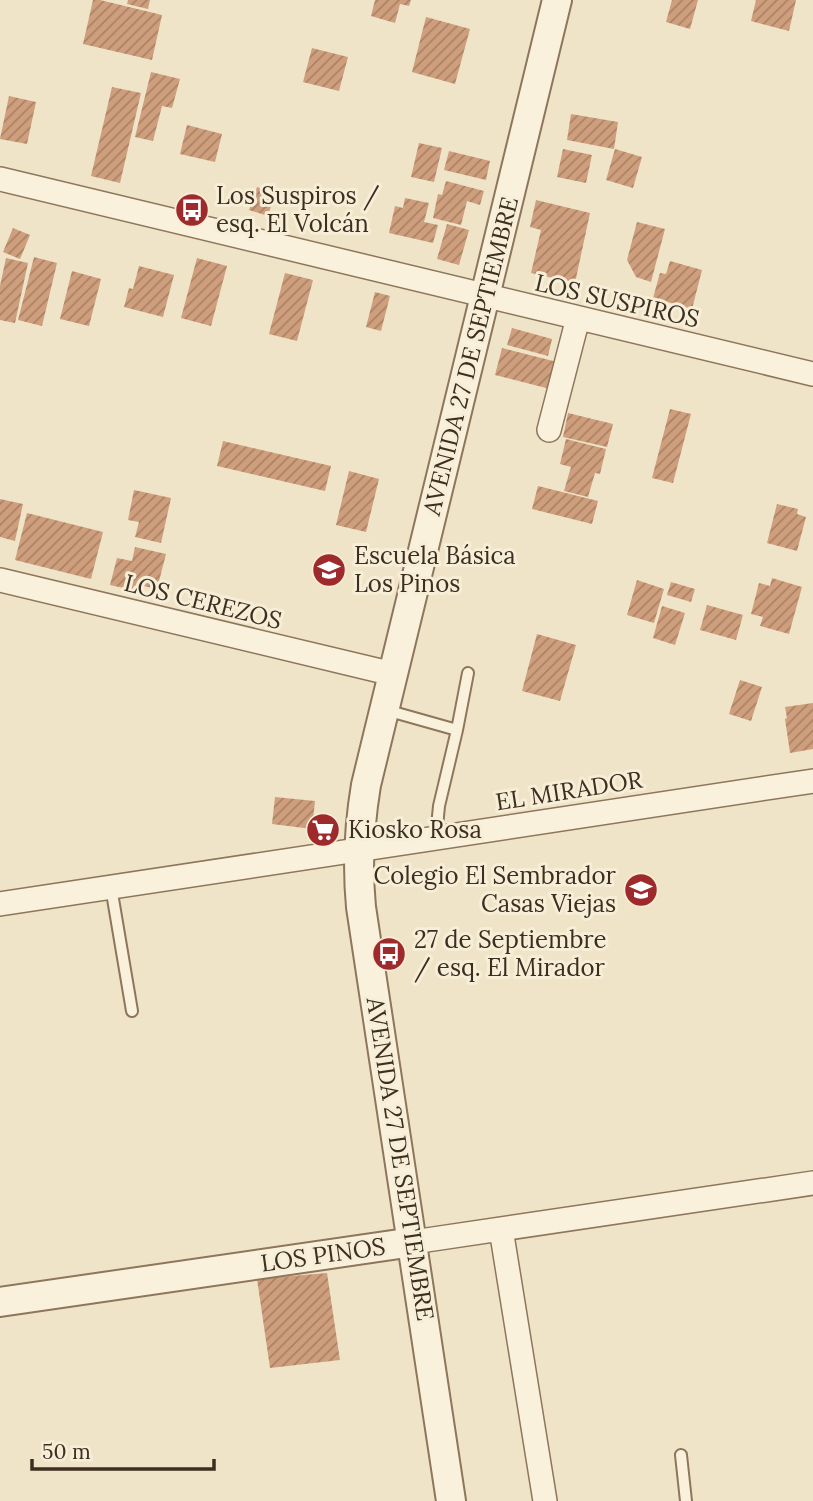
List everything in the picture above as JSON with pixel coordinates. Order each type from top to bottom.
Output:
[{"type":"street","name":"AVENIDA 27 DE SEPTIEMBRE","points":[[451,1501],[361,907],[358,879],[360,817],[557,0]]},
{"type":"street","name":"LOS SUSPIROS","points":[[0,179],[813,374]]},
{"type":"street","points":[[550,430],[578,318]]},
{"type":"street","name":"LOS CEREZOS","points":[[0,580],[393,674]]},
{"type":"street","name":"EL MIRADOR","points":[[0,904],[813,781]]},
{"type":"street","name":"LOS PINOS","points":[[0,1302],[813,1183]]},
{"type":"street","points":[[501,1229],[545,1501]]},
{"type":"lane","points":[[436,837],[439,806],[468,673]]},
{"type":"lane","points":[[385,709],[457,730]]},
{"type":"lane","points":[[111,887],[132,1011]]},
{"type":"lane","points":[[681,1455],[686,1501]]},
{"type":"building","points":[[93,0],[162,15],[152,60],[83,44]]},
{"type":"building","points":[[128,0],[150,0],[148,9],[127,4]]},
{"type":"building","points":[[375,0],[411,0],[409,6],[400,4],[395,23],[371,16]]},
{"type":"building","points":[[672,0],[698,0],[690,29],[666,22]]},
{"type":"building","points":[[756,0],[796,0],[789,31],[751,21]]},
{"type":"building","points":[[426,17],[470,29],[455,84],[412,72]]},
{"type":"building","points":[[312,48],[348,57],[339,91],[303,82]]},
{"type":"building","points":[[151,72],[180,79],[172,108],[162,106],[153,141],[135,137]]},
{"type":"building","points":[[112,87],[141,93],[120,183],[91,176]]},
{"type":"building","points":[[9,96],[36,102],[27,144],[0,139]]},
{"type":"building","points":[[571,114],[618,122],[614,149],[567,140]]},
{"type":"building","points":[[187,125],[222,134],[215,162],[180,154]]},
{"type":"building","points":[[419,143],[442,148],[434,182],[411,177]]},
{"type":"building","points":[[563,149],[592,155],[586,183],[557,177]]},
{"type":"building","points":[[615,149],[642,157],[633,188],[606,180]]},
{"type":"building","points":[[449,151],[490,161],[486,180],[444,170]]},
{"type":"building","points":[[446,181],[484,191],[480,205],[467,201],[461,225],[433,218],[438,194],[442,195]]},
{"type":"building","points":[[257,187],[275,193],[268,216],[249,210]]},
{"type":"building","points":[[405,198],[429,203],[424,222],[438,225],[433,243],[389,233],[395,206],[403,208]]},
{"type":"building","points":[[536,200],[590,213],[575,283],[531,273],[541,230],[530,227]]},
{"type":"building","points":[[637,222],[665,229],[651,282],[636,277],[627,260]]},
{"type":"building","points":[[447,224],[469,230],[459,265],[437,259]]},
{"type":"building","points":[[13,228],[30,235],[20,259],[3,252]]},
{"type":"building","points":[[34,257],[57,263],[42,326],[18,320]]},
{"type":"building","points":[[6,258],[28,263],[15,323],[0,320],[0,286]]},
{"type":"building","points":[[197,258],[227,266],[211,326],[181,318]]},
{"type":"building","points":[[670,261],[702,270],[692,309],[653,298],[660,273],[666,274]]},
{"type":"building","points":[[139,266],[174,275],[163,317],[124,307],[129,288],[133,289]]},
{"type":"building","points":[[72,271],[101,279],[89,326],[60,319]]},
{"type":"building","points":[[285,273],[313,280],[297,341],[269,334]]},
{"type":"building","points":[[375,292],[390,296],[381,331],[366,327]]},
{"type":"building","points":[[512,328],[552,339],[548,356],[507,345]]},
{"type":"building","points":[[502,348],[561,363],[554,390],[495,375]]},
{"type":"building","points":[[670,409],[691,414],[673,483],[652,478]]},
{"type":"building","points":[[568,413],[613,424],[607,447],[563,437]]},
{"type":"building","points":[[566,439],[606,449],[600,474],[595,473],[588,497],[564,491],[571,467],[560,464]]},
{"type":"building","points":[[223,441],[331,466],[325,491],[217,466]]},
{"type":"building","points":[[349,471],[379,479],[366,532],[336,525]]},
{"type":"building","points":[[538,486],[598,501],[592,524],[532,509]]},
{"type":"building","points":[[134,490],[171,498],[161,543],[135,537],[139,522],[128,520]]},
{"type":"building","points":[[0,499],[23,504],[15,541],[0,537]]},
{"type":"building","points":[[777,504],[798,509],[797,514],[806,517],[797,551],[767,543]]},
{"type":"building","points":[[27,513],[103,532],[91,579],[15,560]]},
{"type":"building","points":[[135,547],[166,554],[157,589],[139,585],[137,591],[110,585],[117,558],[132,561]]},
{"type":"building","points":[[772,578],[802,587],[789,634],[760,626],[763,617],[751,614],[759,583],[770,586]]},
{"type":"building","points":[[637,580],[664,589],[654,623],[627,615]]},
{"type":"building","points":[[671,582],[695,589],[691,602],[667,595]]},
{"type":"building","points":[[707,605],[743,615],[736,640],[700,630]]},
{"type":"building","points":[[662,606],[685,613],[675,645],[653,638]]},
{"type":"building","points":[[537,634],[576,645],[560,701],[522,691]]},
{"type":"building","points":[[740,680],[762,687],[751,721],[729,714]]},
{"type":"building","points":[[813,703],[813,749],[790,753],[785,707]]},
{"type":"building","points":[[275,797],[315,801],[312,829],[272,824]]},
{"type":"building","points":[[327,1273],[340,1360],[270,1368],[257,1279]]},
{"type":"place","name":"Los Suspiros / esq. El Volcán","points":[[192,210]]},
{"type":"place","name":"Escuela Básica Los Pinos","points":[[329,570]]},
{"type":"place","name":"Kiosko Rosa","points":[[323,830]]},
{"type":"place","name":"Colegio El Sembrador Casas Viejas","points":[[641,890]]},
{"type":"place","name":"27 de Septiembre / esq. El Mirador","points":[[389,954]]}]
